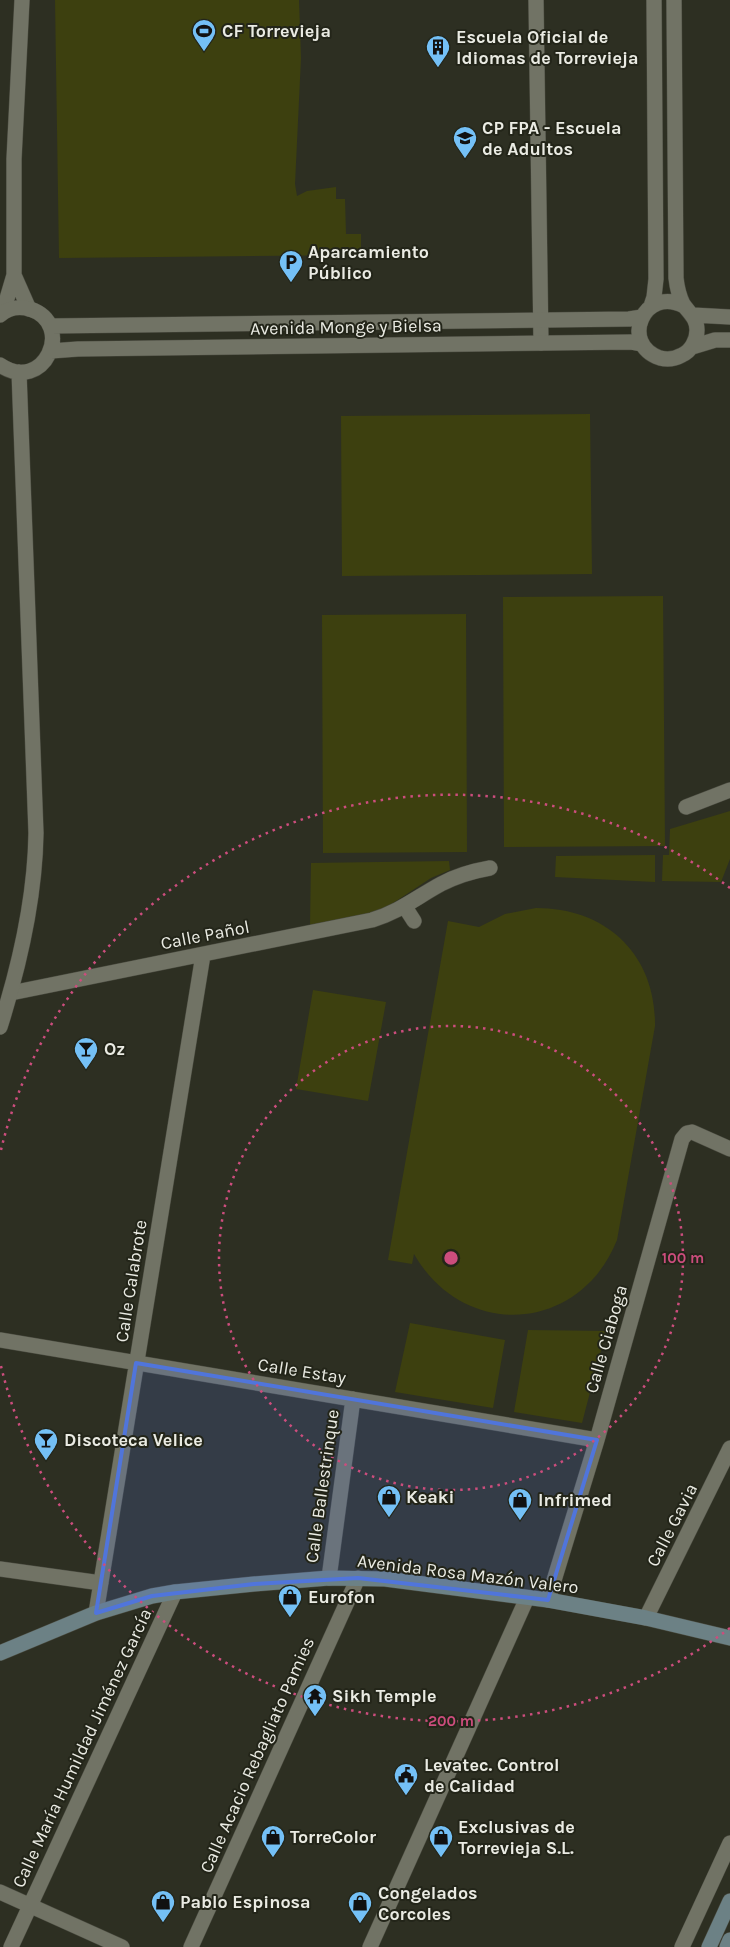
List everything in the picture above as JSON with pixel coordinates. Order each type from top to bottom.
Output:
[{"type":"main road","name":"Avenida Rosa Mazón Valero","points":[[0,1653],[96,1613],[143,1598],[175,1592],[329,1578],[404,1581],[548,1600],[646,1618],[730,1638]]},
{"type":"main road","points":[[709,1947],[730,1902]]},
{"type":"main road","points":[[727,1947],[730,1940]]},
{"type":"street","points":[[1,314],[14,275],[14,159],[22,0]]},
{"type":"street","points":[[536,0],[541,343]]},
{"type":"street","points":[[654,0],[656,279],[654,297],[639,330],[642,344],[651,354],[663,359],[670,359],[682,355],[692,347],[715,340],[730,340]]},
{"type":"street","points":[[674,0],[676,278],[680,296],[697,331],[692,347]]},
{"type":"street","points":[[14,275],[29,308]]},
{"type":"street","points":[[646,312],[657,303],[671,301],[688,310],[730,318]]},
{"type":"street","points":[[0,365],[19,372],[32,370],[48,357],[52,343],[51,326],[42,316],[29,308],[15,308],[1,314]]},
{"type":"street","name":"Avenida Monge y Bielsa","points":[[51,326],[629,319],[646,312]]},
{"type":"street","name":"Avenida Monge y Bielsa","points":[[51,351],[78,349],[541,343],[631,342],[642,344]]},
{"type":"street","points":[[0,1027],[11,993],[30,911],[36,858],[19,372]]},
{"type":"street","points":[[686,807],[730,790]]},
{"type":"street","name":"Calle Pañol","points":[[11,993],[372,920],[405,907],[443,883],[469,873],[490,868]]},
{"type":"street","points":[[405,907],[414,921]]},
{"type":"street","name":"Calle Calabrote","points":[[96,1613],[203,955]]},
{"type":"street","name":"Calle Ciaboga","points":[[548,1600],[597,1440],[683,1136],[692,1132],[730,1149]]},
{"type":"street","name":"Calle Estay","points":[[0,1340],[597,1440]]},
{"type":"street","name":"Calle Ballestrinque","points":[[329,1578],[353,1399]]},
{"type":"street","name":"Calle Gavia","points":[[646,1618],[730,1448]]},
{"type":"street","points":[[0,1569],[101,1583]]},
{"type":"street","name":"Calle Acacio Rebagliato Pamies","points":[[191,1947],[358,1578]]},
{"type":"street","name":"Calle María Humildad Jiménez García","points":[[10,1947],[175,1592]]},
{"type":"street","points":[[370,1947],[527,1598]]},
{"type":"street","points":[[682,1947],[730,1843]]},
{"type":"street","points":[[0,1892],[122,1947]]},
{"type":"highlighted area","points":[[136,1363],[597,1440],[548,1600],[358,1578],[254,1584],[152,1596],[96,1613]]},
{"type":"green space","points":[[55,0],[299,0],[301,58],[295,184],[297,196],[307,191],[336,187],[336,199],[345,199],[346,234],[361,234],[361,255],[59,258]]},
{"type":"green space","points":[[590,414],[592,574],[342,576],[341,416]]},
{"type":"green space","points":[[663,596],[665,846],[504,847],[503,597]]},
{"type":"green space","points":[[466,614],[467,852],[323,853],[322,615]]},
{"type":"green space","points":[[730,811],[730,859],[721,882],[662,881],[663,855],[669,855],[670,829]]},
{"type":"green space","points":[[655,855],[655,882],[555,877],[556,856]]},
{"type":"green space","points":[[449,861],[450,870],[431,878],[387,907],[374,913],[310,926],[311,863]]},
{"type":"green space","points":[[536,908],[562,910],[585,916],[605,927],[622,940],[637,957],[647,978],[653,1001],[655,1026],[617,1240],[600,1271],[577,1294],[550,1308],[520,1315],[490,1312],[462,1302],[436,1282],[414,1254],[412,1264],[388,1260],[448,921],[479,927],[505,914]]},
{"type":"green space","points":[[313,990],[386,1002],[368,1101],[296,1089]]},
{"type":"green space","points":[[410,1323],[505,1340],[493,1408],[395,1392]]},
{"type":"green space","points":[[528,1330],[606,1331],[582,1423],[514,1412]]},
{"type":"place","name":"CF Torrevieja","points":[[204,52]]},
{"type":"place","name":"Escuela Oficial de Idiomas de Torrevieja","points":[[438,68]]},
{"type":"place","name":"CP FPA - Escuela de Adultos","points":[[465,159]]},
{"type":"place","name":"Aparcamiento Público","points":[[291,283]]},
{"type":"place","name":"Oz","points":[[86,1070]]},
{"type":"place","name":"Discoteca Velice","points":[[46,1461]]},
{"type":"place","name":"Keaki","points":[[389,1518]]},
{"type":"place","name":"Infrimed","points":[[520,1521]]},
{"type":"place","name":"Eurofon","points":[[290,1618]]},
{"type":"place","name":"Sikh Temple","points":[[315,1717]]},
{"type":"place","name":"Levatec. Control de Calidad","points":[[406,1796]]},
{"type":"place","name":"TorreColor","points":[[273,1858]]},
{"type":"place","name":"Exclusivas de Torrevieja S.L.","points":[[441,1858]]},
{"type":"place","name":"Pablo Espinosa","points":[[163,1923]]},
{"type":"place","name":"Congelados Corcoles","points":[[360,1924]]}]
